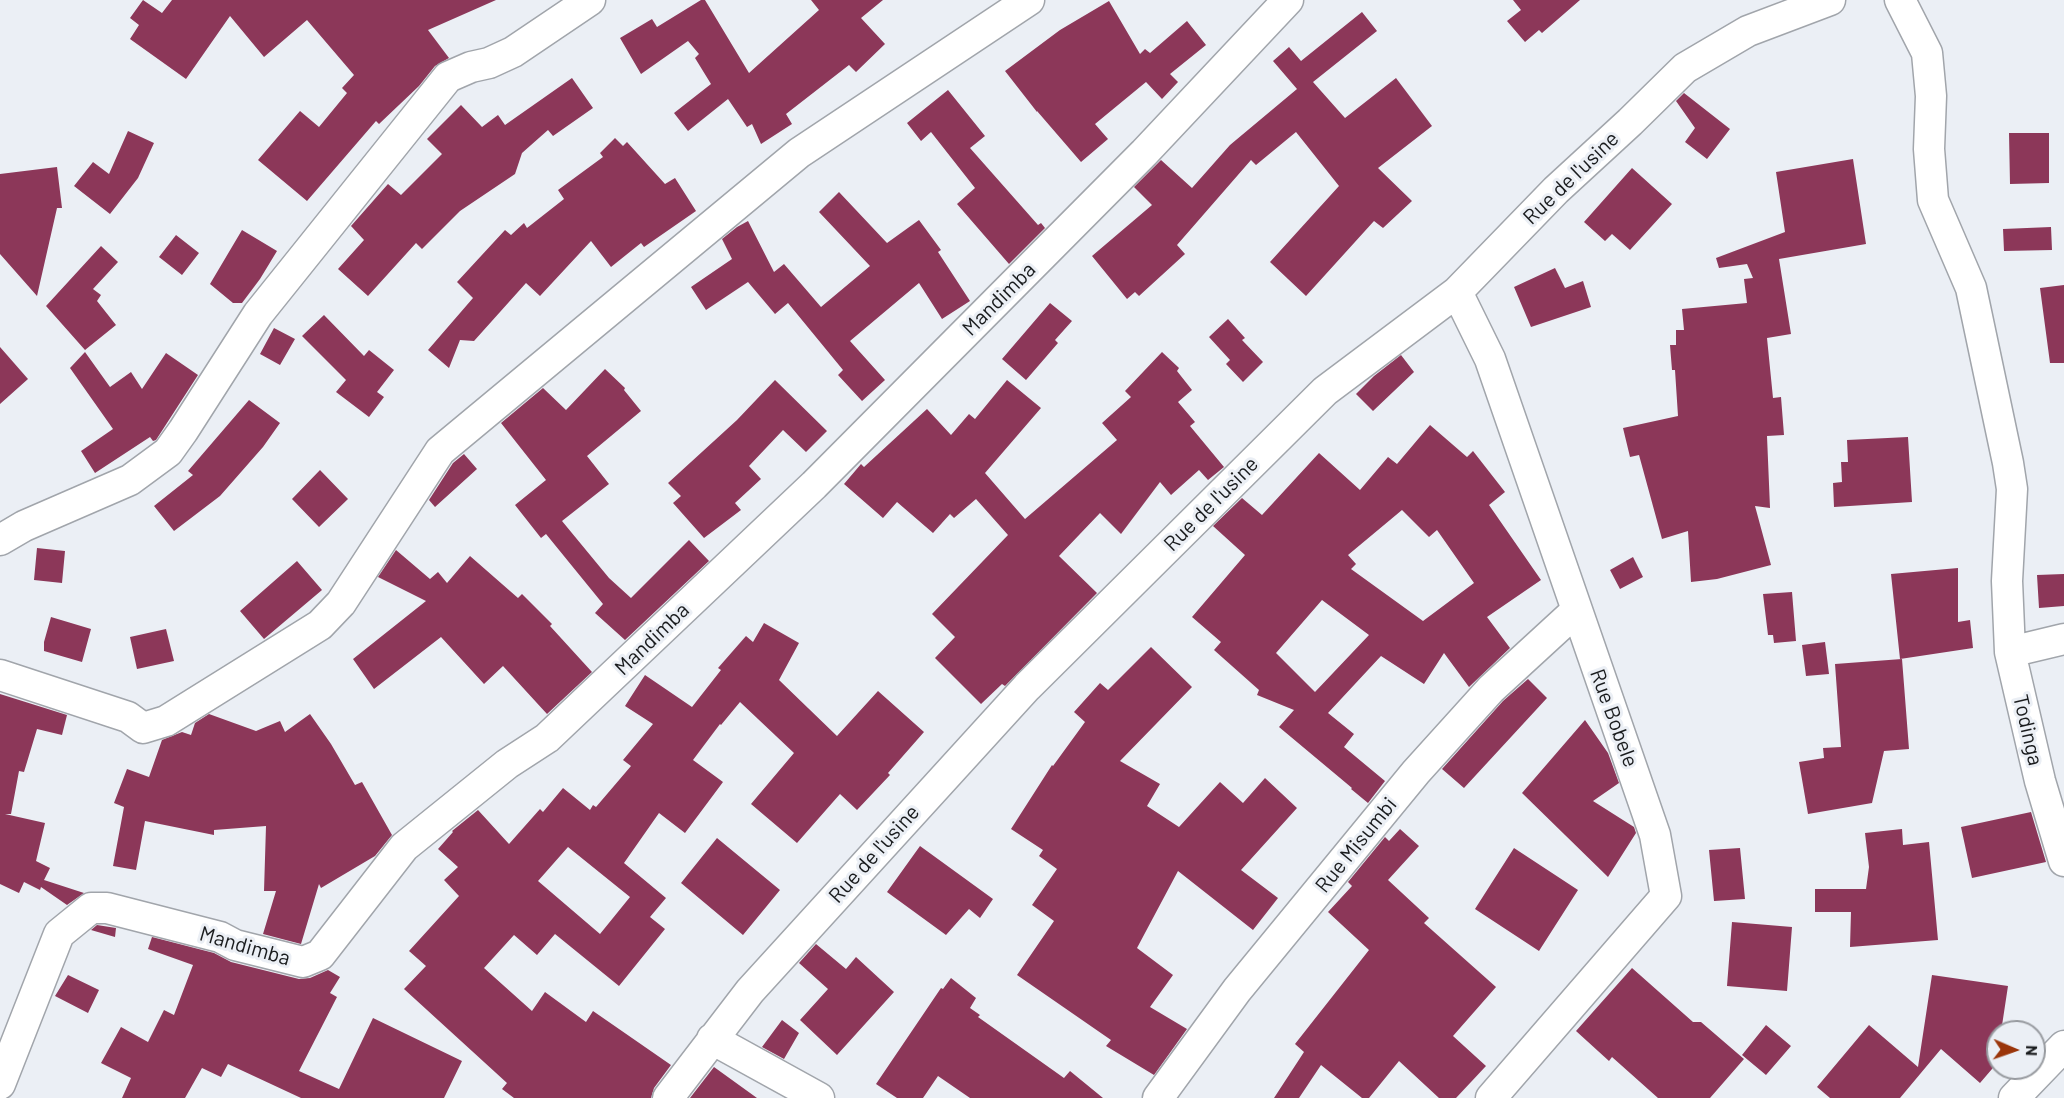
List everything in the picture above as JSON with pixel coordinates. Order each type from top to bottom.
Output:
[{"type":"street","points":[[0,540],[24,526],[130,480],[168,452],[258,314],[448,77],[513,52],[590,0]]},
{"type":"street","points":[[0,675],[128,717],[143,728],[166,722],[320,626],[341,603],[440,452],[799,153],[1029,0]]},
{"type":"street","name":"Mandimba","points":[[0,1084],[59,934],[91,908],[107,908],[220,937],[235,945],[303,962],[320,955],[404,847],[507,764],[547,738],[805,493],[1144,153],[1288,0]]},
{"type":"street","name":"Rue de l'usine","points":[[668,1098],[750,991],[1027,687],[1325,391],[1457,292],[1556,190],[1685,68],[1748,31],[1830,0]]},
{"type":"street","name":"Todinga","points":[[1900,0],[1927,52],[1931,96],[1929,149],[1933,200],[1971,288],[2008,463],[2012,489],[2007,581],[2010,652],[2040,781],[2064,861]]},
{"type":"street","name":"Rue Bobele","points":[[1457,292],[1490,358],[1655,835],[1666,896],[1491,1098]]},
{"type":"street","name":"Rue Misumbi","points":[[1158,1098],[1237,990],[1416,772],[1491,688],[1576,611]]},
{"type":"street","points":[[2010,652],[2064,639]]},
{"type":"street","points":[[712,1039],[819,1098]]},
{"type":"street","points":[[2014,1098],[2064,1046]]},
{"type":"building","points":[[143,0],[162,13],[172,0],[496,0],[428,30],[449,58],[435,66],[419,86],[379,124],[376,121],[307,201],[258,160],[300,111],[319,127],[347,93],[342,88],[354,75],[307,20],[264,57],[230,16],[186,79],[130,39],[139,25],[130,18]]},
{"type":"building","points":[[701,0],[705,0],[749,73],[819,10],[811,0],[883,0],[861,18],[885,44],[856,72],[849,65],[786,114],[792,124],[761,144],[752,124],[747,127],[728,99],[688,131],[674,113],[711,84],[695,58],[699,54],[688,41],[641,74],[620,38],[652,19],[657,27]]},
{"type":"building","points":[[1513,0],[1580,0],[1542,33],[1539,30],[1525,42],[1507,21],[1521,10]]},
{"type":"building","points":[[1109,1],[1140,54],[1145,49],[1150,53],[1187,21],[1206,45],[1170,74],[1178,82],[1162,99],[1146,82],[1095,124],[1108,139],[1081,162],[1005,71],[1060,30]]},
{"type":"building","points":[[1362,12],[1377,31],[1313,82],[1345,118],[1396,78],[1432,126],[1378,168],[1412,201],[1383,228],[1374,221],[1306,296],[1270,262],[1339,186],[1296,132],[1256,165],[1251,160],[1177,245],[1185,254],[1139,296],[1135,292],[1127,299],[1092,256],[1152,205],[1134,187],[1161,160],[1192,188],[1230,145],[1297,89],[1273,61],[1289,47],[1301,61]]},
{"type":"building","points":[[572,78],[593,108],[553,136],[548,130],[522,153],[515,174],[460,211],[422,249],[416,243],[368,296],[338,269],[364,240],[351,226],[388,184],[401,195],[442,154],[427,139],[461,105],[482,127],[498,115],[505,125]]},
{"type":"building","points":[[948,90],[985,136],[970,148],[1038,225],[1041,223],[1045,228],[1009,264],[957,204],[975,188],[931,132],[921,141],[907,123]]},
{"type":"building","points":[[1684,93],[1730,129],[1707,159],[1685,142],[1695,128],[1676,101]]},
{"type":"building","points":[[128,131],[154,143],[138,178],[110,214],[74,186],[93,162],[109,174]]},
{"type":"building","points":[[2009,133],[2049,133],[2049,183],[2010,184]]},
{"type":"building","points":[[615,138],[623,146],[627,142],[665,184],[675,178],[696,211],[644,247],[641,243],[611,267],[591,241],[540,296],[526,283],[474,341],[460,340],[449,368],[428,350],[473,298],[457,282],[505,230],[511,235],[524,223],[527,228],[564,199],[558,190],[603,157],[600,153]]},
{"type":"building","points":[[1853,159],[1866,244],[1779,259],[1791,334],[1767,338],[1773,398],[1781,397],[1784,435],[1767,436],[1770,508],[1755,506],[1771,565],[1717,579],[1691,582],[1688,531],[1662,539],[1639,455],[1630,457],[1623,428],[1678,416],[1675,370],[1672,370],[1670,345],[1676,345],[1676,330],[1684,330],[1682,309],[1747,303],[1744,279],[1753,278],[1747,264],[1719,268],[1716,258],[1785,232],[1776,172]]},
{"type":"building","points":[[57,167],[62,208],[57,208],[37,296],[0,254],[0,174]]},
{"type":"building","points":[[1632,168],[1672,204],[1630,250],[1612,234],[1605,241],[1584,222]]},
{"type":"building","points":[[839,192],[887,243],[919,220],[941,250],[938,252],[970,301],[942,319],[919,283],[850,341],[885,380],[862,401],[838,375],[843,370],[788,303],[775,314],[748,282],[706,310],[691,287],[732,259],[722,239],[748,221],[774,272],[784,264],[821,307],[870,266],[819,212]]},
{"type":"building","points":[[2051,227],[2052,250],[2004,251],[2003,229]]},
{"type":"building","points":[[242,230],[277,251],[242,303],[233,303],[210,284]]},
{"type":"building","points":[[176,235],[199,253],[182,275],[159,257]]},
{"type":"building","points":[[101,246],[118,262],[93,289],[101,295],[97,301],[116,325],[85,350],[46,306]]},
{"type":"building","points":[[1555,268],[1565,288],[1583,281],[1591,307],[1531,327],[1514,287]]},
{"type":"building","points":[[2064,285],[2064,363],[2050,363],[2040,288]]},
{"type":"building","points":[[1050,303],[1072,321],[1055,340],[1058,343],[1026,380],[1002,359]]},
{"type":"building","points":[[324,315],[364,356],[369,350],[394,370],[377,392],[384,397],[369,417],[336,392],[346,380],[302,336]]},
{"type":"building","points":[[1228,319],[1245,338],[1242,340],[1263,362],[1243,382],[1226,364],[1230,360],[1209,337]]},
{"type":"building","points":[[274,328],[295,339],[280,365],[260,354]]},
{"type":"building","points":[[0,347],[28,379],[0,404]]},
{"type":"building","points":[[85,352],[110,387],[131,372],[142,389],[166,353],[198,375],[156,440],[153,441],[150,437],[95,473],[81,451],[113,429],[70,368]]},
{"type":"building","points":[[1162,352],[1179,368],[1177,371],[1192,390],[1178,402],[1195,422],[1190,426],[1224,467],[1208,480],[1199,470],[1171,495],[1160,482],[1121,534],[1100,513],[1059,556],[1097,593],[1005,686],[1002,684],[981,704],[935,658],[955,637],[932,614],[1008,535],[976,499],[954,518],[950,514],[933,533],[897,502],[883,518],[844,484],[861,464],[864,467],[927,409],[951,435],[969,414],[975,419],[1007,380],[1041,408],[985,473],[1025,519],[1117,440],[1102,423],[1131,397],[1125,391]]},
{"type":"building","points":[[1401,355],[1414,372],[1373,411],[1356,394],[1374,376]]},
{"type":"building","points":[[605,369],[625,388],[624,390],[641,411],[587,456],[609,484],[562,521],[609,578],[631,598],[689,540],[709,561],[625,640],[595,613],[603,604],[546,534],[541,538],[515,505],[546,480],[501,423],[543,388],[566,410]]},
{"type":"building","points":[[775,380],[827,431],[806,452],[783,430],[749,466],[761,479],[735,503],[741,510],[704,538],[673,503],[681,496],[668,483],[737,420]]},
{"type":"building","points":[[249,400],[280,423],[263,447],[220,496],[174,531],[154,506],[193,475],[188,471]]},
{"type":"building","points":[[1430,425],[1467,457],[1473,451],[1505,492],[1489,505],[1541,580],[1487,617],[1510,648],[1469,687],[1444,653],[1424,684],[1381,656],[1328,713],[1354,734],[1344,747],[1385,781],[1368,803],[1279,727],[1294,710],[1257,695],[1259,690],[1214,650],[1221,642],[1192,617],[1245,555],[1213,526],[1242,498],[1262,515],[1319,453],[1360,490],[1388,457],[1397,464]],"holes":[[[1402,510],[1429,537],[1437,530],[1474,583],[1423,621],[1351,569],[1356,564],[1348,555]],[[1322,600],[1369,635],[1315,692],[1276,653]]]},
{"type":"building","points":[[1908,437],[1912,502],[1834,507],[1833,483],[1842,482],[1841,462],[1848,462],[1847,440]]},
{"type":"building","points":[[464,454],[477,469],[435,507],[429,500],[453,463]]},
{"type":"building","points":[[320,470],[348,499],[319,527],[292,499]]},
{"type":"building","points":[[37,548],[65,551],[62,583],[34,580]]},
{"type":"building","points":[[396,550],[430,579],[438,572],[447,583],[470,556],[518,598],[522,594],[552,624],[550,626],[592,672],[547,714],[503,666],[484,684],[441,637],[374,689],[353,659],[426,601],[378,577]]},
{"type":"building","points":[[1633,557],[1643,577],[1620,589],[1610,570]]},
{"type":"building","points":[[297,561],[322,590],[264,639],[240,611]]},
{"type":"building","points":[[1958,568],[1958,622],[1970,620],[1973,648],[1900,659],[1891,574]]},
{"type":"building","points":[[2064,574],[2064,606],[2039,608],[2037,575]]},
{"type":"building","points":[[1792,592],[1796,641],[1774,643],[1773,635],[1768,635],[1763,594]]},
{"type":"building","points":[[51,617],[91,629],[82,662],[44,651],[44,642]]},
{"type":"building","points":[[764,623],[799,643],[779,680],[837,736],[878,691],[924,732],[888,773],[890,775],[857,810],[840,794],[797,843],[751,804],[794,753],[740,702],[693,760],[723,782],[685,833],[659,813],[624,863],[666,898],[650,917],[665,929],[619,986],[555,934],[537,955],[514,935],[484,968],[532,1011],[545,992],[586,1022],[593,1011],[671,1065],[654,1088],[651,1098],[514,1098],[502,1089],[507,1083],[404,989],[426,966],[409,951],[459,896],[444,880],[458,867],[438,849],[452,831],[478,810],[509,844],[540,809],[543,812],[563,788],[590,810],[593,805],[596,807],[631,766],[623,760],[653,724],[625,706],[645,675],[692,707],[721,670],[718,668],[746,636],[753,642]],"holes":[[[568,847],[630,897],[600,934],[538,881]]]},
{"type":"building","points":[[166,629],[174,661],[137,669],[130,637]]},
{"type":"building","points":[[1825,642],[1829,674],[1806,676],[1802,645]]},
{"type":"building","points":[[1151,647],[1192,687],[1120,761],[1160,784],[1147,806],[1179,827],[1220,782],[1243,803],[1265,778],[1297,808],[1241,870],[1278,898],[1253,930],[1178,871],[1137,948],[1173,975],[1150,1007],[1187,1029],[1154,1075],[1106,1046],[1111,1040],[1017,975],[1054,921],[1032,905],[1057,869],[1039,856],[1043,850],[1011,829],[1052,765],[1085,722],[1074,712],[1100,683],[1108,690]]},
{"type":"building","points":[[1902,659],[1909,749],[1884,751],[1872,803],[1808,814],[1799,762],[1824,758],[1823,748],[1841,747],[1835,664]]},
{"type":"building","points":[[1528,679],[1547,698],[1464,788],[1442,769],[1503,701]]},
{"type":"building","points":[[0,694],[67,715],[62,735],[37,729],[24,772],[19,771],[11,814],[5,814],[45,823],[36,861],[50,868],[44,880],[84,893],[67,905],[41,887],[40,890],[24,882],[19,893],[0,884]]},
{"type":"building","points":[[209,714],[256,731],[280,721],[285,732],[310,714],[355,785],[362,782],[392,835],[375,856],[321,888],[319,884],[301,944],[263,934],[276,891],[264,891],[266,826],[214,830],[214,835],[145,821],[136,870],[113,866],[124,807],[114,803],[127,769],[149,777],[162,740],[182,732],[191,735],[195,723]]},
{"type":"building","points":[[1585,720],[1608,753],[1619,783],[1593,801],[1634,827],[1636,833],[1608,877],[1522,793]]},
{"type":"building","points":[[2031,812],[2046,862],[1972,878],[1961,827]]},
{"type":"building","points":[[1400,829],[1419,846],[1388,880],[1429,918],[1424,923],[1496,987],[1453,1036],[1486,1066],[1456,1098],[1439,1098],[1399,1061],[1369,1098],[1362,1098],[1321,1065],[1299,1098],[1274,1098],[1304,1052],[1295,1044],[1369,950],[1328,912],[1352,886],[1348,882],[1385,837],[1389,841]]},
{"type":"building","points":[[1902,829],[1903,845],[1929,842],[1938,940],[1850,947],[1851,912],[1815,912],[1815,889],[1866,889],[1869,867],[1865,833]]},
{"type":"building","points":[[717,838],[780,890],[743,935],[681,883]]},
{"type":"building","points":[[920,846],[993,899],[980,918],[969,909],[946,935],[887,892]]},
{"type":"building","points":[[1514,848],[1578,890],[1539,951],[1475,909]]},
{"type":"building","points":[[1740,848],[1745,899],[1714,901],[1709,850]]},
{"type":"building","points":[[1732,922],[1792,927],[1787,991],[1727,986]]},
{"type":"building","points":[[97,925],[116,928],[115,937],[91,930]]},
{"type":"building","points":[[152,937],[214,953],[231,962],[299,979],[310,978],[328,970],[340,977],[330,993],[337,997],[299,1071],[339,1089],[373,1018],[462,1061],[444,1098],[301,1098],[228,1064],[221,1077],[202,1068],[185,1098],[122,1098],[131,1078],[101,1063],[121,1027],[148,1042],[164,1010],[174,1015],[193,965],[148,949]]},
{"type":"building","points":[[816,944],[846,969],[856,957],[894,992],[837,1055],[800,1020],[828,989],[799,963]]},
{"type":"building","points":[[1632,968],[1693,1022],[1701,1022],[1744,1059],[1710,1098],[1658,1098],[1612,1057],[1609,1061],[1576,1031]]},
{"type":"building","points":[[68,975],[99,990],[88,1013],[55,996]]},
{"type":"building","points":[[1932,975],[2008,986],[2003,1020],[1986,1020],[1986,1076],[1980,1083],[1941,1049],[1900,1098],[1830,1098],[1817,1087],[1869,1025],[1918,1067]]},
{"type":"building","points":[[951,978],[976,998],[970,1008],[980,1015],[978,1017],[1064,1078],[1070,1071],[1103,1098],[970,1098],[938,1076],[923,1098],[897,1098],[876,1084],[941,988],[943,989]]},
{"type":"building","points":[[782,1020],[799,1033],[784,1059],[762,1047]]},
{"type":"building","points":[[1766,1025],[1791,1046],[1766,1075],[1742,1055]]},
{"type":"building","points":[[714,1067],[757,1098],[690,1098]]}]
